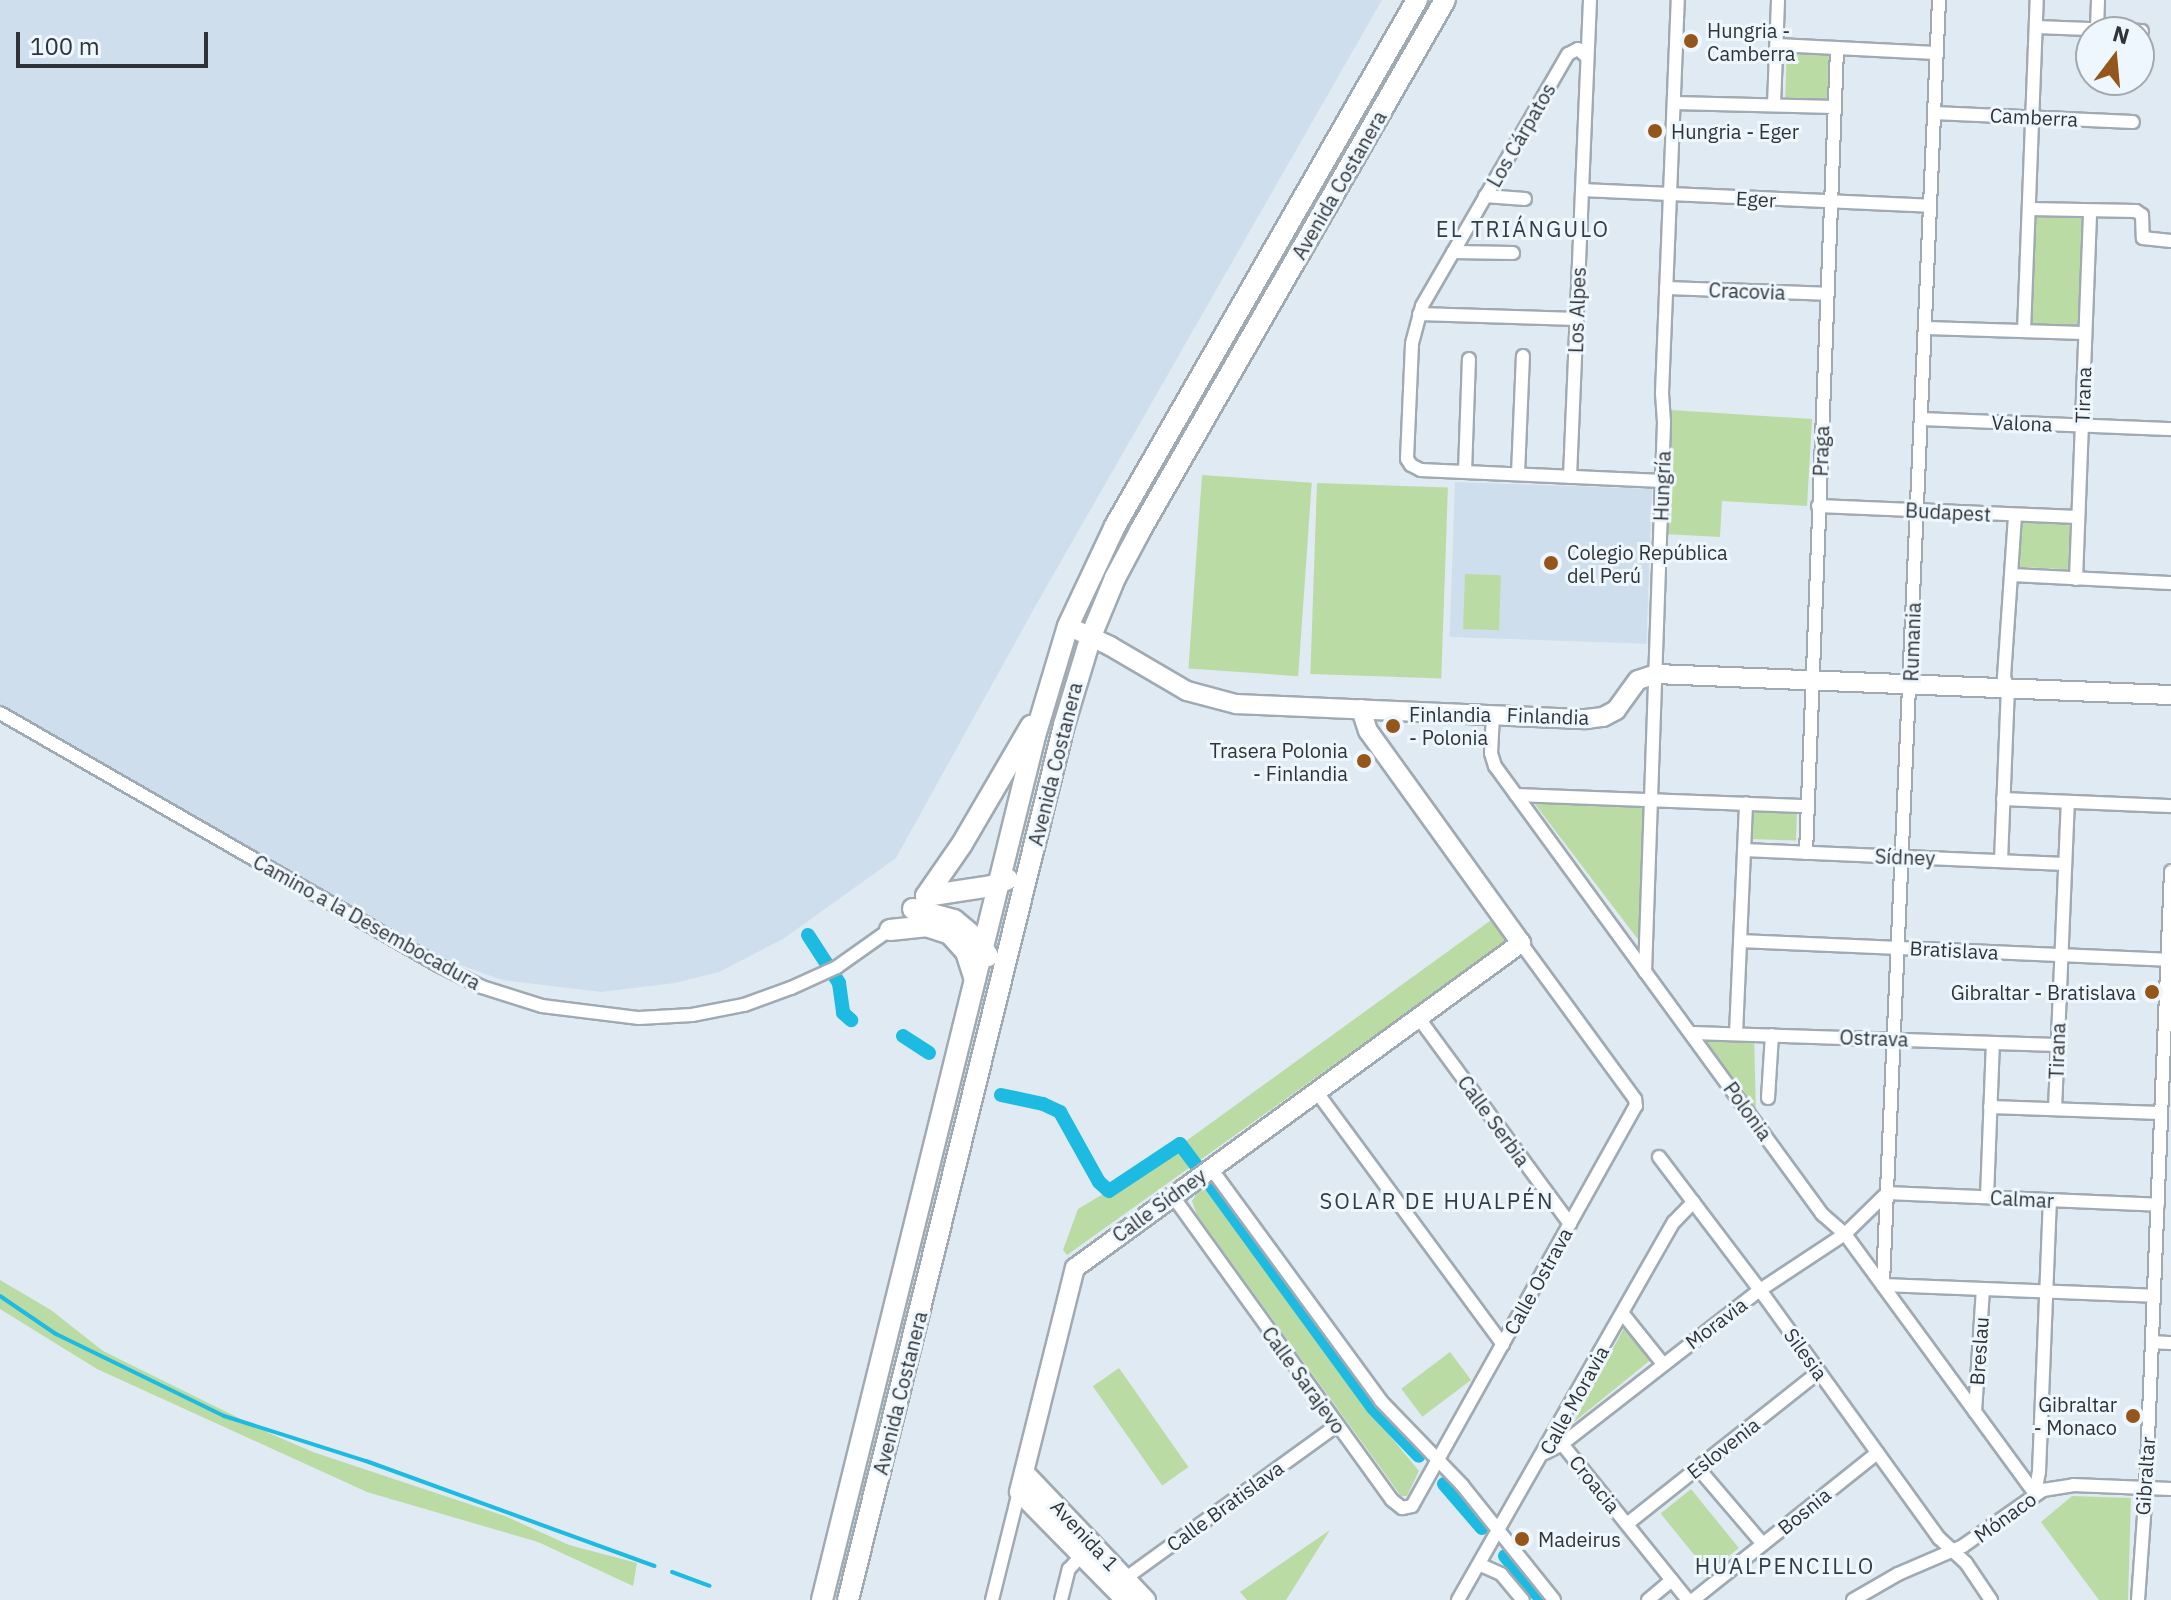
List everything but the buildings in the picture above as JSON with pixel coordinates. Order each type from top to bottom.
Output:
[{"type":"main road","name":"Avenida Costanera","points":[[822,1600],[983,948],[989,886],[1068,626],[1115,526],[1417,0]]},
{"type":"main road","name":"Avenida Costanera","points":[[848,1600],[1031,857],[1073,691],[1091,636],[1115,578],[1141,529],[1445,0]]},
{"type":"main road","points":[[920,903],[962,844],[1043,706]]},
{"type":"main road","points":[[962,844],[961,867],[970,881],[989,886]]},
{"type":"main road","points":[[920,903],[989,886],[1016,874],[1031,857]]},
{"type":"main road","points":[[920,903],[954,920],[983,948],[998,990]]},
{"type":"main road","points":[[890,930],[926,926],[950,934],[966,952],[975,980]]},
{"type":"street","name":"Los Alpes","points":[[1570,477],[1590,0]]},
{"type":"street","name":"Hungría","points":[[1645,972],[1678,0]]},
{"type":"street","points":[[1774,105],[1778,0]]},
{"type":"street","name":"Rumania","points":[[1883,1285],[1939,0]]},
{"type":"street","points":[[2024,331],[2037,0]]},
{"type":"street","points":[[2036,27],[2075,28]]},
{"type":"street","points":[[1777,45],[1936,53]]},
{"type":"street","name":"Praga","points":[[1806,853],[1837,48]]},
{"type":"street","name":"Los Cárpatos","points":[[1465,472],[1421,470],[1411,465],[1407,455],[1412,344],[1419,314],[1568,54],[1578,49],[1587,57]]},
{"type":"street","points":[[1674,103],[1835,107]]},
{"type":"street","name":"Camberra","points":[[1934,113],[2133,122]]},
{"type":"street","name":"Eger","points":[[1582,190],[1930,206]]},
{"type":"street","points":[[1485,196],[1525,199]]},
{"type":"street","points":[[2030,209],[2136,211],[2142,215],[2143,238],[2171,241]]},
{"type":"street","name":"Tirana","points":[[2076,579],[2090,211]]},
{"type":"street","points":[[1453,252],[1513,253]]},
{"type":"street","name":"Cracovia","points":[[1666,288],[1827,294]]},
{"type":"street","points":[[1419,314],[1577,319]]},
{"type":"street","points":[[1925,328],[2085,333]]},
{"type":"street","points":[[1518,474],[1523,356]]},
{"type":"street","points":[[1469,359],[1465,472],[1662,481]]},
{"type":"street","name":"Valona","points":[[1921,419],[2171,429]]},
{"type":"street","name":"Budapest","points":[[1818,506],[2078,517]]},
{"type":"street","points":[[2001,861],[2008,688],[2004,677],[2005,647],[2008,584],[2013,575],[2015,516]]},
{"type":"street","points":[[2013,575],[2171,583]]},
{"type":"street","name":"Finlandia","points":[[1068,626],[1187,691],[1213,700],[1493,715],[1603,717],[1616,710],[1638,680],[1656,674]]},
{"type":"street","points":[[1656,674],[2171,695]]},
{"type":"street","points":[[1361,709],[1368,731],[1521,943]]},
{"type":"street","name":"Camino a la Desembocadura","points":[[0,713],[438,965],[482,987],[542,1006],[639,1018],[718,1010],[768,997],[815,978],[890,930],[920,903]]},
{"type":"street","name":"Polonia","points":[[1493,715],[1492,758],[1516,795],[1822,1214],[1845,1234],[2035,1494]]},
{"type":"street","points":[[1516,795],[1808,806]]},
{"type":"street","points":[[2003,799],[2171,806]]},
{"type":"street","name":"Tirana","points":[[2055,1109],[2068,802]]},
{"type":"street","points":[[1736,1034],[1746,803]]},
{"type":"street","name":"Sídney","points":[[1744,850],[2065,864]]},
{"type":"street","name":"Gibraltar","points":[[2138,1600],[2154,1296],[2162,1253],[2158,1205],[2165,1157],[2161,1113],[2168,1045],[2167,960],[2171,872]]},
{"type":"street","name":"Bratislava","points":[[1740,941],[2167,960]]},
{"type":"street","name":"Calle Sídney","points":[[992,1600],[1075,1268],[1521,943]]},
{"type":"street","name":"Calle Ostrava","points":[[1439,1459],[1636,1103],[1521,943]]},
{"type":"street","name":"Calle Serbia","points":[[1418,1017],[1570,1224]]},
{"type":"street","name":"Ostrava","points":[[1691,1033],[2058,1045]]},
{"type":"street","points":[[1768,1098],[1772,1035]]},
{"type":"street","points":[[1987,1197],[1993,1043]]},
{"type":"street","points":[[1316,1091],[1503,1345]]},
{"type":"street","points":[[1990,1107],[2161,1113]]},
{"type":"street","name":"Silesia","points":[[1659,1157],[1760,1290],[1877,1453],[1952,1551],[1966,1563],[1991,1600]]},
{"type":"street","points":[[1210,1167],[1381,1401],[1439,1459],[1554,1600]]},
{"type":"street","name":"Moravia","points":[[1545,1453],[1562,1444],[1760,1290],[1845,1234],[1887,1193]]},
{"type":"street","name":"Calmar","points":[[1887,1193],[2158,1205]]},
{"type":"street","name":"Calle Sarajevo","points":[[1172,1195],[1337,1425],[1402,1508],[1412,1506],[1439,1459]]},
{"type":"street","points":[[2035,1494],[2039,1472],[2050,1200]]},
{"type":"street","name":"Calle Moravia","points":[[1458,1600],[1500,1532],[1678,1216],[1693,1202]]},
{"type":"street","points":[[1883,1285],[2154,1296]]},
{"type":"street","name":"Breslau","points":[[1975,1412],[1983,1289]]},
{"type":"street","points":[[1623,1314],[1663,1364]]},
{"type":"street","points":[[2152,1342],[2171,1343]]},
{"type":"street","name":"Eslovenia","points":[[1627,1524],[1819,1372]]},
{"type":"street","name":"Calle Bratislava","points":[[1121,1589],[1337,1425]]},
{"type":"street","name":"Croacia","points":[[1562,1444],[1690,1600]]},
{"type":"street","name":"Bosnia","points":[[1690,1600],[1877,1453]]},
{"type":"street","points":[[1698,1468],[1763,1544]]},
{"type":"street","name":"Avenida 1","points":[[1024,1472],[1121,1589]]},
{"type":"street","name":"Mónaco","points":[[1853,1600],[1867,1596],[1972,1541],[2035,1494],[2062,1486],[2171,1489]]},
{"type":"street","name":"Avenida 1","points":[[1019,1492],[1121,1589],[1146,1600]]},
{"type":"street","points":[[1061,1600],[1069,1569],[1082,1555]]},
{"type":"street","points":[[1481,1565],[1501,1574],[1523,1600]]},
{"type":"street","points":[[1648,1600],[1672,1580]]},
{"type":"shaded area","points":[[0,0],[1382,0],[1036,605],[896,858],[783,939],[719,972],[675,983],[601,992],[502,980],[424,952],[417,943],[385,925],[375,925],[0,703]]},
{"type":"shaded area","name":"Colegio República del Perú","points":[[1455,482],[1652,489],[1646,644],[1450,637]]},
{"type":"green space","points":[[1787,47],[1833,49],[1831,101],[1785,99]]},
{"type":"green space","points":[[2034,214],[2087,217],[2081,329],[2028,326]]},
{"type":"green space","points":[[1671,410],[1812,419],[1807,506],[1722,501],[1720,537],[1664,534]]},
{"type":"green space","points":[[1202,475],[1312,483],[1298,676],[1188,669]]},
{"type":"green space","points":[[1317,483],[1448,488],[1441,678],[1310,674]]},
{"type":"green space","points":[[2022,522],[2072,525],[2070,570],[2020,567]]},
{"type":"green space","points":[[1465,574],[1501,575],[1499,630],[1463,629]]},
{"type":"green space","points":[[1531,799],[1644,805],[1640,942]]},
{"type":"green space","points":[[1750,810],[1797,812],[1796,841],[1749,839]]},
{"type":"green space","points":[[1494,918],[1505,935],[1503,944],[1067,1255],[1063,1250],[1078,1209],[1103,1194],[1113,1194]]},
{"type":"green space","points":[[1693,1029],[1754,1031],[1756,1116]]},
{"type":"green space","points":[[1202,1185],[1368,1409],[1419,1471],[1407,1496],[1401,1496],[1197,1215],[1192,1201]]},
{"type":"green space","points":[[0,1280],[51,1310],[103,1351],[269,1433],[313,1452],[505,1516],[569,1545],[637,1563],[633,1586],[538,1542],[367,1492],[97,1369],[0,1309]]},
{"type":"green space","points":[[1626,1324],[1653,1358],[1574,1422]]},
{"type":"green space","points":[[1450,1352],[1471,1380],[1422,1417],[1401,1389]]},
{"type":"green space","points":[[1119,1368],[1188,1467],[1162,1485],[1093,1386]]},
{"type":"green space","points":[[1691,1489],[1739,1548],[1709,1573],[1661,1514]]},
{"type":"green space","points":[[2072,1496],[2131,1498],[2128,1600],[2099,1600],[2041,1522]]},
{"type":"green space","points":[[1330,1530],[1286,1600],[1247,1600],[1240,1592]]},
{"type":"waterway","points":[[808,935],[839,983],[843,1013],[851,1020]]},
{"type":"waterway","points":[[903,1036],[929,1053]]},
{"type":"waterway","points":[[1001,1095],[1043,1104],[1060,1112],[1099,1182],[1109,1191],[1180,1144],[1196,1165]]},
{"type":"waterway","points":[[1212,1187],[1373,1408],[1419,1456]]},
{"type":"waterway","points":[[0,1296],[56,1334],[224,1416],[366,1461],[654,1566]]},
{"type":"waterway","points":[[1444,1484],[1482,1528]]},
{"type":"waterway","points":[[1505,1556],[1542,1600]]},
{"type":"waterway","points":[[672,1572],[710,1586]]},
{"type":"place","name":"Hungria - Camberra","points":[[1691,41]]},
{"type":"place","name":"Hungria - Eger","points":[[1655,131]]},
{"type":"place","name":"Colegio República del Perú","points":[[1551,563]]},
{"type":"place","name":"Finlandia - Polonia","points":[[1393,726]]},
{"type":"place","name":"Trasera Polonia - Finlandia","points":[[1364,761]]},
{"type":"place","name":"Gibraltar - Bratislava","points":[[2152,992]]},
{"type":"place","name":"Gibraltar - Monaco","points":[[2133,1416]]},
{"type":"place","name":"Madeirus","points":[[1522,1539]]},
{"type":"district","name":"EL TRIÁNGULO","points":[[1523,229]]},
{"type":"district","name":"SOLAR DE HUALPÉN","points":[[1437,1201]]},
{"type":"district","name":"HUALPENCILLO","points":[[1785,1566]]}]
